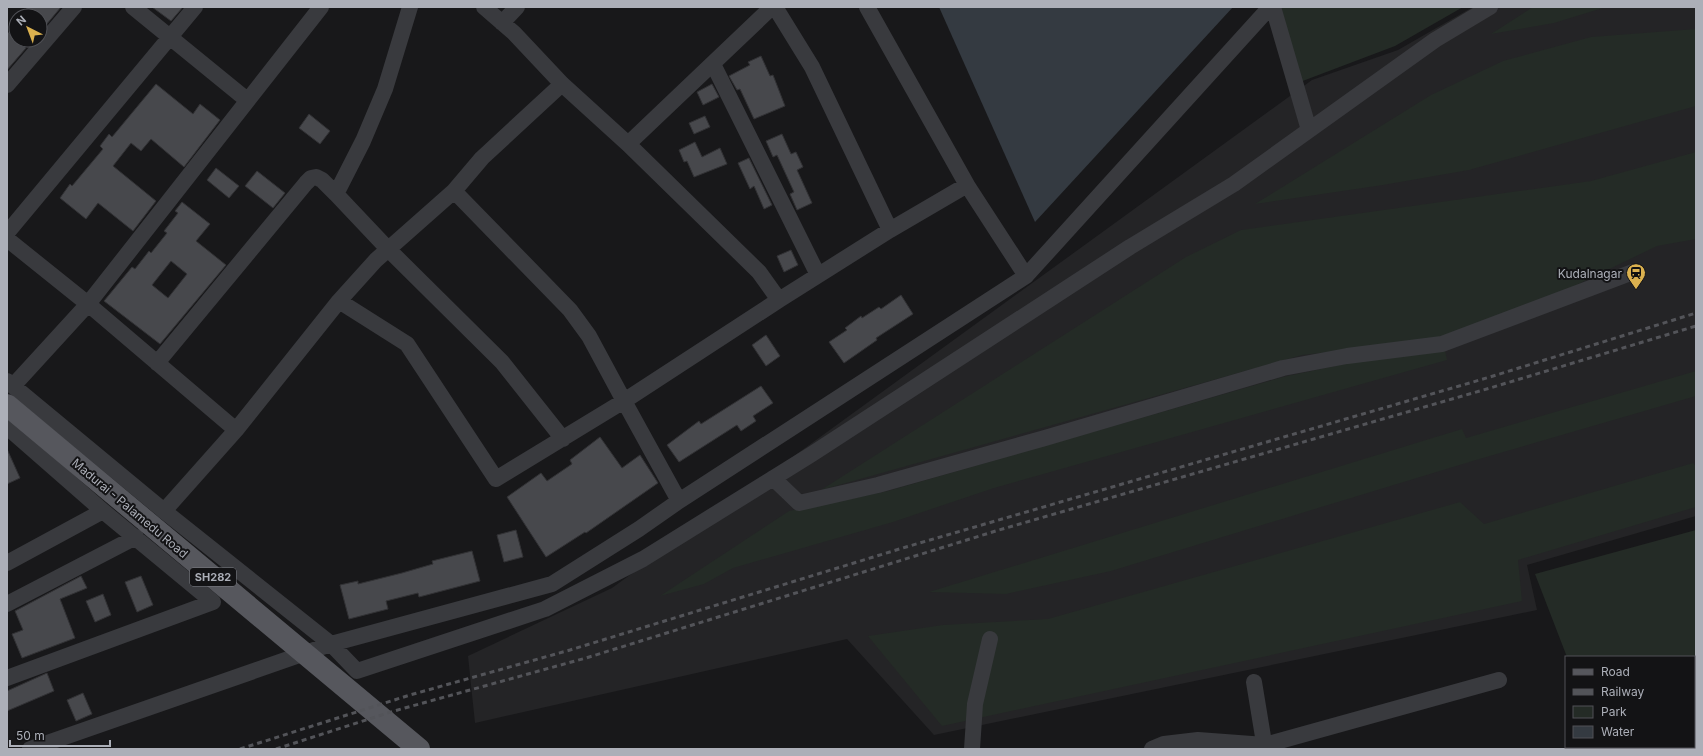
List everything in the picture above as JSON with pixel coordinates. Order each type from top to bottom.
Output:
[{"type":"main road","name":"Madurai - Palamedu Road","points":[[9,391],[419,749]]},
{"type":"street","points":[[7,85],[74,7]]},
{"type":"street","points":[[133,7],[247,100]]},
{"type":"street","points":[[7,233],[195,7]]},
{"type":"street","points":[[321,7],[88,304],[9,391],[164,511],[331,644],[357,672],[546,609],[642,558],[773,478],[910,391],[1130,247],[1234,184],[1435,40],[1490,7]]},
{"type":"street","points":[[336,194],[363,141],[385,89],[410,7]]},
{"type":"street","points":[[484,7],[502,22],[562,84],[628,144],[758,272],[779,300]]},
{"type":"street","points":[[502,22],[517,7]]},
{"type":"street","points":[[628,144],[773,7],[812,68],[890,230]]},
{"type":"street","points":[[867,7],[967,185],[1026,276]]},
{"type":"street","points":[[876,23],[883,7]]},
{"type":"street","points":[[30,749],[331,644],[552,584],[639,529],[679,501],[1026,276],[1270,7]]},
{"type":"street","points":[[1273,7],[1308,130]]},
{"type":"street","points":[[713,64],[818,275]]},
{"type":"street","points":[[164,511],[236,430],[339,301],[388,249],[454,191],[482,158],[562,84]]},
{"type":"street","points":[[157,363],[311,178],[316,177],[322,180],[388,249],[502,362],[563,439]]},
{"type":"street","points":[[339,301],[407,344],[496,480],[624,401],[818,275],[890,230],[967,185]]},
{"type":"street","points":[[454,191],[570,310],[589,336],[679,501]]},
{"type":"street","points":[[7,239],[88,304],[236,430]]},
{"type":"street","points":[[773,478],[799,503],[878,485],[1283,368],[1347,356],[1442,344],[1633,272]]},
{"type":"street","points":[[7,427],[14,442],[136,537],[213,602],[7,678]]},
{"type":"street","points":[[7,563],[103,511]]},
{"type":"street","points":[[7,604],[136,537]]},
{"type":"street","points":[[972,749],[975,704],[990,639]]},
{"type":"street","points":[[1152,749],[1164,744],[1198,740],[1265,747],[1499,680]]},
{"type":"street","points":[[1254,682],[1265,747]]},
{"type":"shaded area","points":[[1473,7],[1696,7],[1696,516],[1527,565],[1537,610],[934,735],[847,639],[475,723],[468,656],[612,588],[1312,80],[1398,50]]},
{"type":"green space","points":[[1280,7],[1463,7],[1395,46],[1300,82]]},
{"type":"green space","points":[[1533,7],[1606,7],[1554,23],[1491,34]]},
{"type":"green space","points":[[1696,29],[1696,106],[1469,170],[1383,185],[1255,204],[1431,95],[1503,61],[1591,37]]},
{"type":"green space","points":[[1696,152],[1696,239],[1657,246],[1543,301],[1432,341],[1302,355],[821,490],[1186,257],[1241,230],[1591,181]]},
{"type":"green space","points":[[1445,351],[1447,360],[994,488],[893,522],[733,568],[704,584],[660,596],[789,511],[888,491],[1283,377],[1354,362]]},
{"type":"green space","points":[[1696,371],[1696,396],[1476,460],[1111,571],[1006,594],[929,592],[1462,429],[1466,438]]},
{"type":"green space","points":[[1693,463],[1696,466],[1696,507],[1518,560],[1522,601],[942,726],[868,636],[943,625],[1048,619],[1460,502],[1484,524]]},
{"type":"green space","points":[[1696,530],[1696,735],[1695,656],[1567,656],[1535,574]]},
{"type":"green space","points":[[1602,748],[1664,748],[1662,749]]},
{"type":"water","points":[[939,7],[1233,7],[1035,222]]},
{"type":"building","points":[[25,7],[61,7],[48,23],[48,8]]},
{"type":"building","points":[[152,7],[183,7],[171,21]]},
{"type":"building","points":[[7,31],[8,48],[26,48],[7,70]]},
{"type":"building","points":[[761,56],[770,76],[773,75],[785,106],[754,119],[740,89],[737,90],[729,76],[750,65],[748,62]]},
{"type":"building","points":[[156,84],[193,114],[200,104],[220,120],[184,167],[151,139],[141,151],[131,143],[113,166],[156,201],[133,231],[98,203],[86,219],[60,198],[70,184],[72,186],[103,149],[100,146],[109,134],[112,137]]},
{"type":"building","points":[[712,84],[719,97],[703,105],[697,92]]},
{"type":"building","points":[[309,114],[330,131],[320,144],[299,128]]},
{"type":"building","points":[[705,116],[710,127],[694,134],[689,123]]},
{"type":"building","points":[[782,134],[791,154],[796,152],[803,167],[797,170],[812,203],[797,210],[790,194],[794,192],[777,155],[773,157],[766,141]]},
{"type":"building","points":[[695,142],[702,157],[720,148],[727,164],[694,177],[687,161],[684,162],[679,150]]},
{"type":"building","points":[[749,158],[772,205],[764,209],[754,186],[750,189],[738,163]]},
{"type":"building","points":[[216,168],[239,186],[229,198],[207,180]]},
{"type":"building","points":[[257,171],[285,193],[273,208],[245,186]]},
{"type":"building","points":[[182,202],[210,224],[196,241],[226,265],[160,344],[104,301],[132,267],[135,269],[149,251],[151,253],[167,233],[164,231],[178,213],[175,211]],"holes":[[[171,261],[187,274],[168,298],[152,285]]]},
{"type":"building","points":[[791,250],[798,265],[784,272],[777,256]]},
{"type":"building","points":[[901,295],[913,314],[876,338],[877,340],[844,363],[829,342],[847,330],[845,328],[861,316],[862,318],[879,307],[881,309]]},
{"type":"building","points":[[766,335],[780,356],[766,366],[752,345]]},
{"type":"building","points":[[761,386],[773,403],[753,416],[756,421],[741,431],[737,425],[679,462],[667,445],[699,421],[701,424]]},
{"type":"building","points":[[600,437],[622,468],[640,455],[658,483],[586,533],[585,532],[546,557],[507,497],[541,473],[547,481],[572,464],[570,460]]},
{"type":"building","points":[[7,449],[20,478],[7,484]]},
{"type":"building","points":[[516,530],[523,557],[504,562],[497,535]]},
{"type":"building","points":[[472,551],[480,581],[419,597],[418,593],[386,601],[388,609],[349,619],[340,585],[358,581],[358,584],[402,573],[433,564],[432,561]]},
{"type":"building","points":[[81,576],[87,588],[60,599],[75,638],[22,658],[12,634],[23,630],[15,611]]},
{"type":"building","points":[[141,576],[153,605],[137,612],[125,582]]},
{"type":"building","points":[[103,594],[111,615],[95,622],[86,601]]},
{"type":"building","points":[[47,673],[54,691],[7,711],[7,691]]},
{"type":"building","points":[[83,693],[92,714],[76,721],[67,700]]},
{"type":"railway","points":[[240,749],[410,695],[570,650],[906,547],[1490,377],[1696,313]]},
{"type":"railway","points":[[276,749],[394,711],[586,658],[999,530],[1490,388],[1696,326]]},
{"type":"place","name":"Kudalnagar","points":[[1636,290]]}]
